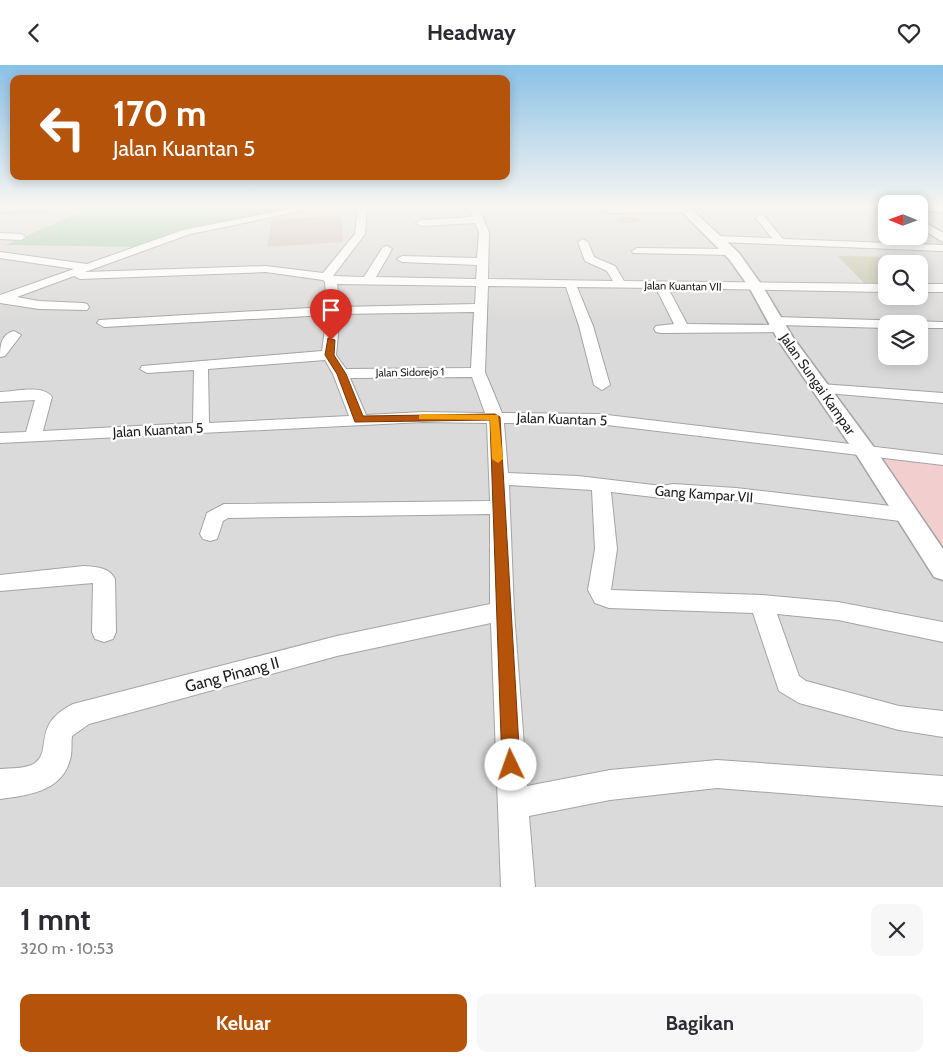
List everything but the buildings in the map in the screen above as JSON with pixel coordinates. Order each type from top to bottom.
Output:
[{"type":"street","points":[[2,299],[155,245]]},
{"type":"street","points":[[352,245],[329,278],[334,311],[329,355],[341,374],[359,419]]},
{"type":"street","points":[[484,245],[480,282],[478,372],[495,417],[499,479],[498,507],[502,611],[518,887]]},
{"type":"street","points":[[584,245],[588,259],[608,265],[615,272],[620,284]]},
{"type":"street","points":[[637,251],[719,245]]},
{"type":"street","name":"Jalan Sungai Kampar","points":[[724,245],[756,287],[777,325],[865,451],[943,570]]},
{"type":"street","points":[[857,245],[943,248]]},
{"type":"street","points":[[368,280],[387,249]]},
{"type":"street","name":"Jalan Kuantan VII","points":[[0,255],[83,270],[78,276],[266,269],[329,278],[368,280],[878,288]]},
{"type":"street","points":[[402,259],[483,262]]},
{"type":"street","points":[[570,283],[586,326],[602,385]]},
{"type":"street","points":[[660,285],[683,329]]},
{"type":"street","points":[[928,288],[943,287]]},
{"type":"street","points":[[2,299],[40,305],[82,307]]},
{"type":"street","points":[[104,323],[334,311],[480,309]]},
{"type":"street","points":[[929,313],[941,327]]},
{"type":"street","points":[[661,329],[777,325],[941,327]]},
{"type":"street","points":[[0,353],[14,335]]},
{"type":"street","points":[[148,369],[329,355]]},
{"type":"street","points":[[201,366],[201,428]]},
{"type":"street","name":"Jalan Sidorejo 1","points":[[341,374],[478,372]]},
{"type":"street","points":[[821,389],[943,398]]},
{"type":"street","points":[[0,397],[35,395],[44,397],[32,437]]},
{"type":"street","name":"Jalan Kuantan 5","points":[[0,438],[359,419],[495,417],[606,420],[943,460]]},
{"type":"street","name":"Gang Kampar VII","points":[[499,479],[601,485],[662,491],[736,494],[908,515]]},
{"type":"street","points":[[601,485],[606,549],[599,590],[603,597],[608,599],[646,601],[762,604],[838,611],[943,633]]},
{"type":"street","points":[[210,534],[214,518],[224,511],[498,507]]},
{"type":"street","points":[[0,583],[84,574],[97,575],[104,579],[104,632]]},
{"type":"street","points":[[762,604],[788,683],[799,691],[899,718],[943,724]]},
{"type":"street","name":"Gang Pinang II","points":[[0,784],[36,777],[46,773],[56,755],[61,725],[67,719],[83,713],[337,646],[502,611]]},
{"type":"street","points":[[513,804],[610,785],[717,774],[943,791]]},
{"type":"shaded area","points":[[0,245],[943,245],[943,465],[882,458],[943,554],[943,887],[0,887]]},
{"type":"shaded area","points":[[838,256],[878,257],[878,284],[865,284]]},
{"type":"shaded area","points":[[881,458],[943,465],[943,554]]},
{"type":"green space","points":[[30,245],[146,245],[140,247]]},
{"type":"slow traffic","points":[[423,417],[495,417],[498,459]]},
{"type":"route","points":[[331,340],[329,355],[341,374],[359,419],[495,417],[499,479],[498,507],[502,611],[511,765]]}]
